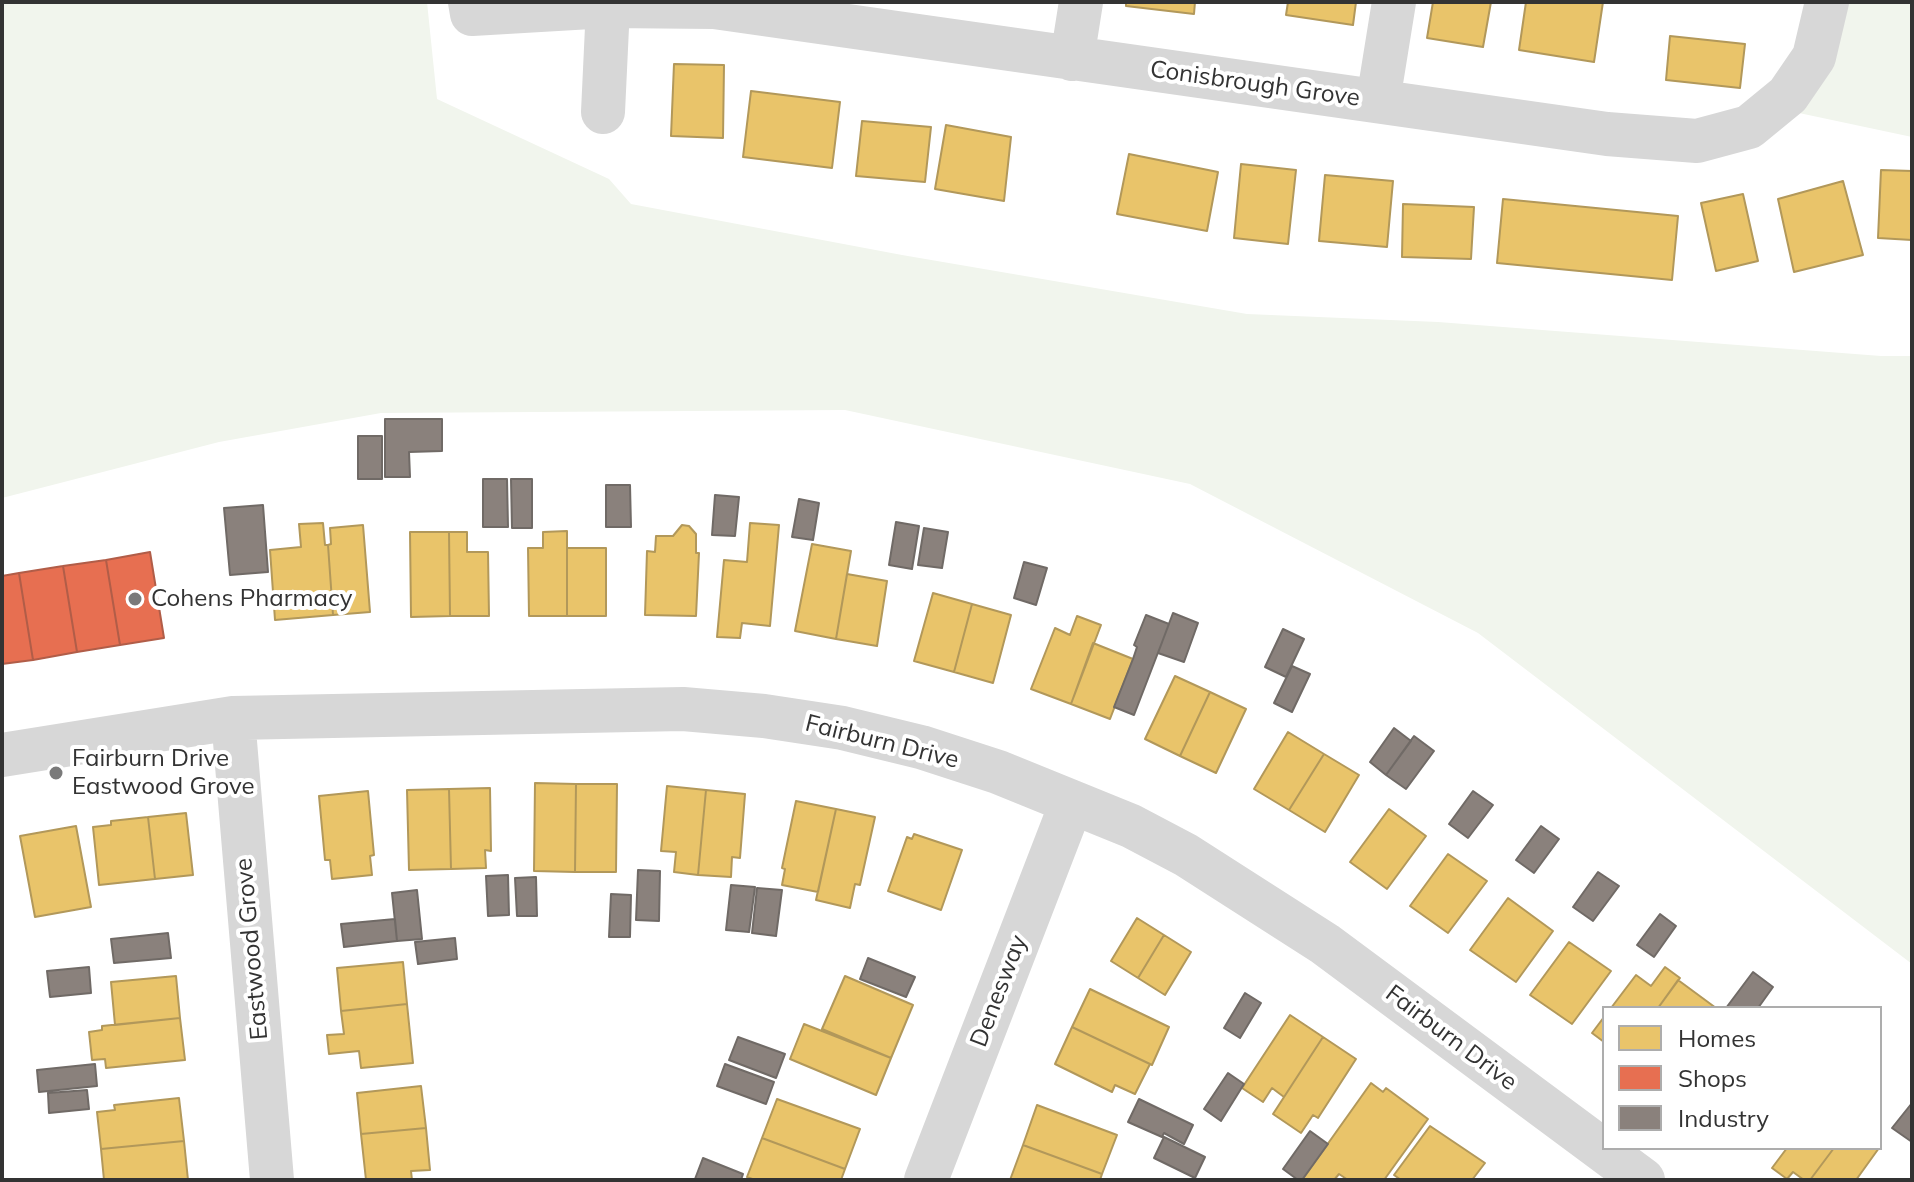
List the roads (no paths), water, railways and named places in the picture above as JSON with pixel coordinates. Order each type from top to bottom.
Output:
[{"type":"street","points":[[1072,59],[1081,2]]},
{"type":"street","points":[[1378,101],[1394,2]]},
{"type":"street","name":"Conisbrough Grove","points":[[471,8],[714,7],[1607,134],[1697,141],[1749,127],[1788,95],[1814,57],[1827,2]]},
{"type":"street","points":[[603,112],[608,6]]},
{"type":"street","name":"Fairburn Drive","points":[[2,755],[233,718],[683,709],[764,716],[843,728],[921,747],[998,772],[1131,826],[1186,855],[1325,944],[1602,1150]]},
{"type":"street","name":"Eastwood Grove","points":[[233,718],[272,1180]]},
{"type":"street","name":"Denesway","points":[[926,1180],[1072,802]]},
{"type":"street","name":"Fairburn Drive","points":[[1603,1150],[1643,1180]]},
{"type":"place","name":"Cohens Pharmacy","points":[[135,599]]},
{"type":"place","name":"Fairburn Drive Eastwood Grove","points":[[56,773]]}]
